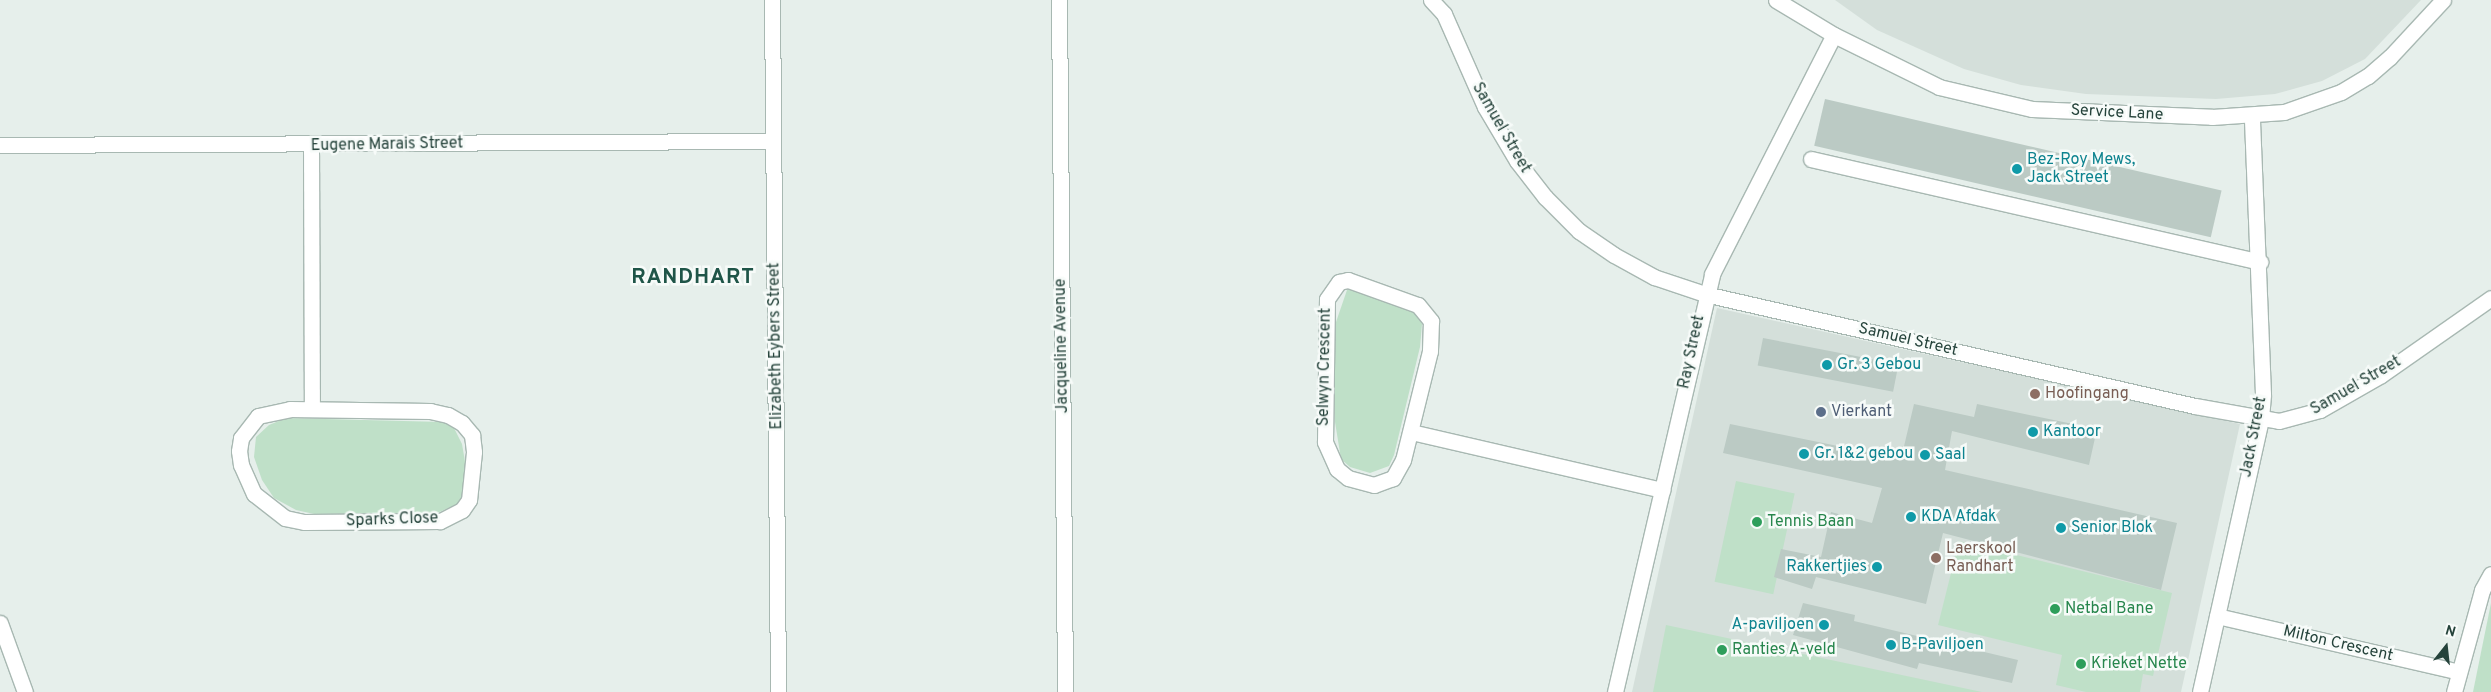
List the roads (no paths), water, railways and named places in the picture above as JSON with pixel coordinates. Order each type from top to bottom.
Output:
[{"type":"street","name":"Elizabeth Eybers Street","points":[[772,0],[778,692]]},
{"type":"street","name":"Jacqueline Avenue","points":[[1059,0],[1065,692]]},
{"type":"street","name":"Samuel Street","points":[[1431,0],[1444,14],[1486,107],[1517,161],[1545,197],[1579,231],[1614,255],[1654,276],[1705,294],[2279,421],[2320,410],[2381,375],[2491,298]]},
{"type":"street","name":"Service Lane","points":[[1776,0],[1834,35],[1939,87],[2023,107],[2130,115],[2252,117],[2297,109],[2341,92],[2361,80],[2390,57],[2443,0]]},
{"type":"street","name":"Ray Street","points":[[1615,692],[1705,294],[1722,250],[1834,35]]},
{"type":"street","name":"Jack Street","points":[[2200,692],[2261,418],[2263,370],[2260,262],[2252,117]]},
{"type":"street","name":"Eugene Marais Street","points":[[0,145],[311,146],[773,141]]},
{"type":"street","points":[[311,146],[312,409]]},
{"type":"street","points":[[1811,159],[2260,262]]},
{"type":"street","name":"Selwyn Crescent","points":[[1357,280],[1403,298],[1427,312],[1432,334],[1430,351],[1411,432],[1399,470],[1384,482],[1362,484],[1348,478],[1329,458],[1323,428],[1325,311],[1327,299],[1339,282],[1357,280]]},
{"type":"street","name":"Sparks Close","points":[[312,409],[430,411],[448,414],[462,422],[472,435],[474,452],[469,500],[462,510],[440,521],[304,522],[286,518],[266,506],[245,478],[239,452],[241,438],[258,416],[272,411],[312,409]]},
{"type":"street","points":[[1411,432],[1662,490]]},
{"type":"street","points":[[2454,692],[2482,590],[2491,574]]},
{"type":"street","name":"Milton Crescent","points":[[2217,616],[2459,672]]},
{"type":"street","points":[[0,623],[25,692]]},
{"type":"place","name":"Bez-Roy Mews, Jack Street","points":[[2017,169]]},
{"type":"place","name":"Gr. 3 Gebou","points":[[1827,365]]},
{"type":"place","name":"Hoofingang","points":[[2035,394]]},
{"type":"place","name":"Vierkant","points":[[1821,412]]},
{"type":"place","name":"Kantoor","points":[[2033,432]]},
{"type":"place","name":"Gr. 1&2 gebou","points":[[1804,454]]},
{"type":"place","name":"Saal","points":[[1925,455]]},
{"type":"place","name":"KDA Afdak","points":[[1911,517]]},
{"type":"place","name":"Tennis Baan","points":[[1757,522]]},
{"type":"place","name":"Senior Blok","points":[[2061,528]]},
{"type":"place","name":"Laerskool Randhart","points":[[1936,558]]},
{"type":"place","name":"Rakkertjies","points":[[1877,567]]},
{"type":"place","name":"Netbal Bane","points":[[2055,609]]},
{"type":"place","name":"A-paviljoen","points":[[1824,625]]},
{"type":"place","name":"B-Paviljoen","points":[[1891,645]]},
{"type":"place","name":"Ranties A-veld","points":[[1722,650]]},
{"type":"place","name":"Krieket Nette","points":[[2081,664]]},
{"type":"district","name":"RANDHART","points":[[693,278]]}]
